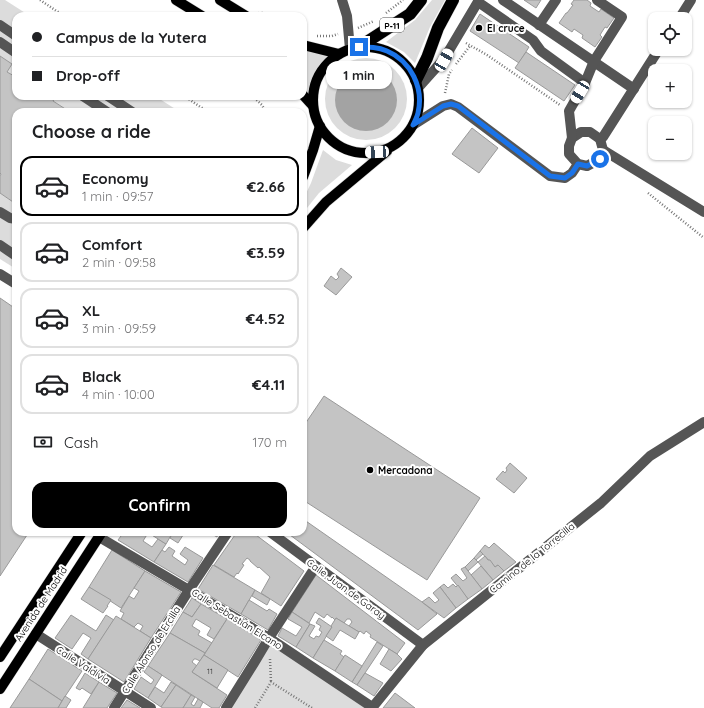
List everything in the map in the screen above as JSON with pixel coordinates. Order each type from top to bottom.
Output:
[{"type":"highway","name":"P-11","points":[[354,48],[410,14],[421,0]]},
{"type":"highway","points":[[417,84],[438,28],[453,0]]},
{"type":"main road","points":[[176,0],[196,12]]},
{"type":"main road","points":[[220,0],[240,12]]},
{"type":"main road","points":[[307,46],[339,54]]},
{"type":"main road","points":[[307,223],[326,202],[392,147],[404,137],[413,125],[418,114],[420,101],[417,84],[408,68],[399,58],[387,51],[373,47],[354,48],[339,54],[327,63],[318,76],[313,91],[313,106],[320,126],[330,139],[346,149],[360,153],[377,152],[392,147]]},
{"type":"main road","points":[[307,99],[313,106]]},
{"type":"main road","points":[[307,166],[320,126]]},
{"type":"main road","name":"Avenida de Madrid","points":[[0,657],[79,536]]},
{"type":"main road","name":"Avenida de Madrid","points":[[0,689],[100,536]]},
{"type":"street","points":[[342,0],[354,48]]},
{"type":"street","points":[[503,0],[634,89]]},
{"type":"street","points":[[539,24],[556,0]]},
{"type":"street","points":[[572,138],[581,132],[590,132],[600,139],[603,150],[600,159],[587,166],[578,164],[569,154],[569,146],[572,138],[568,111],[586,83],[594,61],[622,17],[597,0]]},
{"type":"street","points":[[683,12],[691,0]]},
{"type":"street","points":[[417,84],[444,60],[478,1],[533,40],[541,51],[586,83]]},
{"type":"street","points":[[0,25],[12,33]]},
{"type":"street","points":[[0,42],[12,50]]},
{"type":"street","points":[[600,139],[603,137],[655,56]]},
{"type":"street","points":[[89,100],[101,108]]},
{"type":"street","points":[[114,100],[126,108]]},
{"type":"street","points":[[413,125],[443,106],[451,104],[458,106],[550,176],[565,178],[572,173],[578,164]]},
{"type":"street","points":[[603,150],[704,212]]},
{"type":"street","points":[[0,212],[12,218]]},
{"type":"street","points":[[0,245],[12,253]]},
{"type":"street","points":[[0,274],[12,282]]},
{"type":"street","name":"Camino de la Torrecilla","points":[[372,708],[423,645],[601,503],[650,456],[704,422]]},
{"type":"street","name":"Calle Sebastián Elcano","points":[[104,536],[189,590],[269,638],[372,708]]},
{"type":"street","name":"Calle Alonso de Ercilla","points":[[114,708],[225,536]]},
{"type":"street","name":"Calle Juan de Garay","points":[[275,536],[423,645]]},
{"type":"street","points":[[226,708],[316,566]]},
{"type":"street","name":"Calle Valdivia","points":[[36,634],[151,708]]},
{"type":"path","points":[[40,0],[58,12]]},
{"type":"path","points":[[456,38],[487,55],[568,111]]},
{"type":"path","points":[[443,106],[449,74],[470,46]]},
{"type":"path","points":[[190,100],[202,108]]},
{"type":"path","points":[[256,100],[264,108]]},
{"type":"path","points":[[255,708],[271,682],[312,708]]},
{"type":"shaded area","points":[[0,0],[5,0],[24,12],[12,12],[12,64],[0,56]]},
{"type":"shaded area","points":[[432,0],[445,0],[430,27],[415,63],[404,52],[386,42],[415,20]]},
{"type":"shaded area","points":[[307,46],[339,54],[326,65],[318,76],[313,106],[307,99]]},
{"type":"shaded area","points":[[366,58],[382,61],[395,70],[404,83],[407,99],[404,115],[395,128],[382,137],[366,140],[350,137],[337,128],[328,115],[325,99],[328,83],[337,70],[350,61]]},
{"type":"shaded area","points":[[12,64],[12,75],[7,72]]},
{"type":"shaded area","points":[[366,69],[378,72],[388,78],[394,88],[397,100],[394,112],[388,122],[378,128],[366,131],[354,128],[344,122],[338,112],[335,100],[338,88],[344,78],[354,72]]},
{"type":"shaded area","points":[[161,100],[174,108],[64,108],[53,101]]},
{"type":"shaded area","points":[[323,150],[336,160],[352,165],[319,193],[307,208],[307,192]]},
{"type":"shaded area","points":[[0,193],[12,201],[12,266],[0,259]]},
{"type":"shaded area","points":[[269,638],[372,708],[225,708]]},
{"type":"building","points":[[524,0],[541,0],[536,8]]},
{"type":"building","points":[[574,0],[587,0],[591,3],[590,6],[599,12],[601,9],[614,18],[607,28],[605,27],[600,35],[602,37],[595,47],[582,38],[583,35],[574,29],[572,32],[559,23],[573,5],[571,4]]},
{"type":"building","points":[[480,14],[529,47],[519,63],[470,31]]},
{"type":"building","points":[[526,52],[575,85],[564,101],[515,68]]},
{"type":"building","points":[[0,56],[12,64],[7,72],[12,75],[12,100],[54,100],[64,108],[12,108],[12,201],[0,193]]},
{"type":"building","points":[[472,128],[498,148],[479,173],[452,154]]},
{"type":"building","points":[[341,268],[352,277],[336,295],[324,286],[331,276],[336,280],[339,277],[337,274]]},
{"type":"building","points":[[0,298],[12,306],[12,536],[26,536],[0,576]]},
{"type":"building","name":"Mercadona","points":[[324,396],[480,498],[427,580],[307,503],[307,421]]},
{"type":"building","points":[[510,463],[527,478],[514,493],[496,479],[503,471],[505,473],[507,470],[506,468]]},
{"type":"building","points":[[307,522],[422,602],[437,614],[418,630],[291,536],[307,536]]},
{"type":"building","points":[[121,536],[146,536],[143,541],[152,547],[158,539],[166,544],[154,562],[118,540]]},
{"type":"building","points":[[153,536],[171,536],[166,544]]},
{"type":"building","points":[[171,536],[182,536],[178,543],[170,538]]},
{"type":"building","points":[[234,536],[257,536],[304,571],[281,606],[261,593],[270,577],[247,558],[242,564],[244,565],[238,574],[237,573],[234,577],[214,565]]},
{"type":"building","points":[[494,543],[516,562],[504,571],[498,565],[495,567],[480,551],[485,545],[489,548]]},
{"type":"building","points":[[169,547],[175,551],[172,556],[185,565],[188,560],[180,554],[185,547],[203,558],[188,582],[154,562],[162,550],[165,552]]},
{"type":"building","points":[[112,550],[145,571],[121,608],[89,587]]},
{"type":"building","points":[[480,551],[483,554],[476,560],[474,558]]},
{"type":"building","points":[[485,556],[495,567],[498,565],[504,571],[493,580],[478,562]]},
{"type":"building","points":[[474,558],[478,562],[468,571],[465,567]]},
{"type":"building","points":[[213,565],[255,590],[241,614],[198,589]]},
{"type":"building","points":[[481,566],[493,580],[482,589],[471,575]]},
{"type":"building","points":[[465,567],[482,589],[468,599],[451,578],[456,574],[463,581],[467,578],[461,569]]},
{"type":"building","points":[[145,571],[181,592],[151,638],[140,631],[143,626],[138,623],[134,627],[121,619],[124,613],[120,611],[129,596],[134,599],[139,591],[134,588]]},
{"type":"building","points":[[316,575],[405,643],[397,654],[370,637],[371,635],[366,631],[364,634],[349,626],[352,622],[350,619],[347,619],[344,623],[336,618],[335,620],[327,614],[324,618],[315,612],[309,623],[292,612]]},
{"type":"building","points":[[444,584],[448,588],[453,584],[456,587],[458,585],[468,599],[456,608],[440,587]]},
{"type":"building","points":[[89,587],[111,600],[103,613],[81,599]]},
{"type":"building","points":[[440,587],[456,608],[444,618],[422,602],[429,597],[435,603],[439,600],[433,593]]},
{"type":"building","points":[[255,590],[270,599],[267,605],[252,596]]},
{"type":"building","points":[[192,598],[201,604],[192,617],[183,612]]},
{"type":"building","points":[[249,600],[267,611],[269,609],[277,614],[268,630],[241,614]]},
{"type":"building","points":[[201,604],[227,619],[214,639],[207,635],[211,628],[196,619],[192,626],[200,631],[198,635],[212,643],[205,653],[170,633],[183,612],[192,617]]},
{"type":"building","points":[[292,612],[310,624],[296,647],[278,636],[282,628],[296,636],[302,627],[288,619]]},
{"type":"building","points":[[71,615],[96,631],[106,615],[114,620],[88,659],[81,654],[91,638],[83,633],[72,649],[55,638]]},
{"type":"building","points":[[116,616],[151,638],[124,682],[88,659]]},
{"type":"building","points":[[319,618],[332,627],[313,658],[296,647],[310,624],[315,626],[309,636],[314,639],[316,636],[319,637],[322,632],[319,630],[321,626],[316,623]]},
{"type":"building","points":[[336,618],[359,632],[355,639],[340,630],[333,641],[326,636]]},
{"type":"building","points":[[227,619],[261,640],[238,677],[204,655]]},
{"type":"building","points":[[170,633],[205,653],[200,661],[194,659],[192,662],[197,666],[192,672],[227,695],[219,708],[212,708],[148,666]]},
{"type":"building","points":[[324,640],[342,651],[340,654],[344,657],[335,671],[313,658]]},
{"type":"building","points":[[377,642],[383,646],[357,685],[352,682]]},
{"type":"building","points":[[48,649],[82,671],[62,701],[29,679]]},
{"type":"building","points":[[389,649],[402,659],[391,671],[380,664]]},
{"type":"building","points":[[204,655],[228,670],[217,688],[192,672]]},
{"type":"building","points":[[345,655],[362,666],[352,682],[335,671]]},
{"type":"building","points":[[148,666],[162,675],[148,698],[134,689],[141,677],[151,684],[154,680],[144,672]]},
{"type":"building","points":[[85,673],[99,682],[91,694],[82,688],[80,690],[76,688]]},
{"type":"building","points":[[365,673],[383,683],[374,696],[357,685]]},
{"type":"building","points":[[29,679],[62,701],[58,708],[10,708]]},
{"type":"building","points":[[99,682],[117,693],[107,708],[83,708]]},
{"type":"building","points":[[171,682],[176,685],[161,707],[148,698],[155,687],[164,693]]},
{"type":"building","points":[[176,685],[191,695],[183,708],[161,707]]},
{"type":"building","points":[[395,693],[415,708],[383,708]]},
{"type":"building","points":[[191,695],[195,697],[191,704],[194,706],[198,699],[203,702],[200,708],[183,708]]},
{"type":"building","points":[[65,696],[71,700],[66,708],[58,708]]},
{"type":"building","points":[[127,700],[140,708],[121,708]]},
{"type":"place","name":"El cruce","points":[[479,28]]},
{"type":"place","name":"Mercadona","points":[[370,470]]},
{"type":"route","points":[[359,47],[373,47],[387,51],[399,58],[408,68],[416,80],[420,101],[418,114],[413,125],[443,106],[451,104],[458,106],[550,176],[565,178],[572,173],[578,164],[587,166],[600,159]]}]
